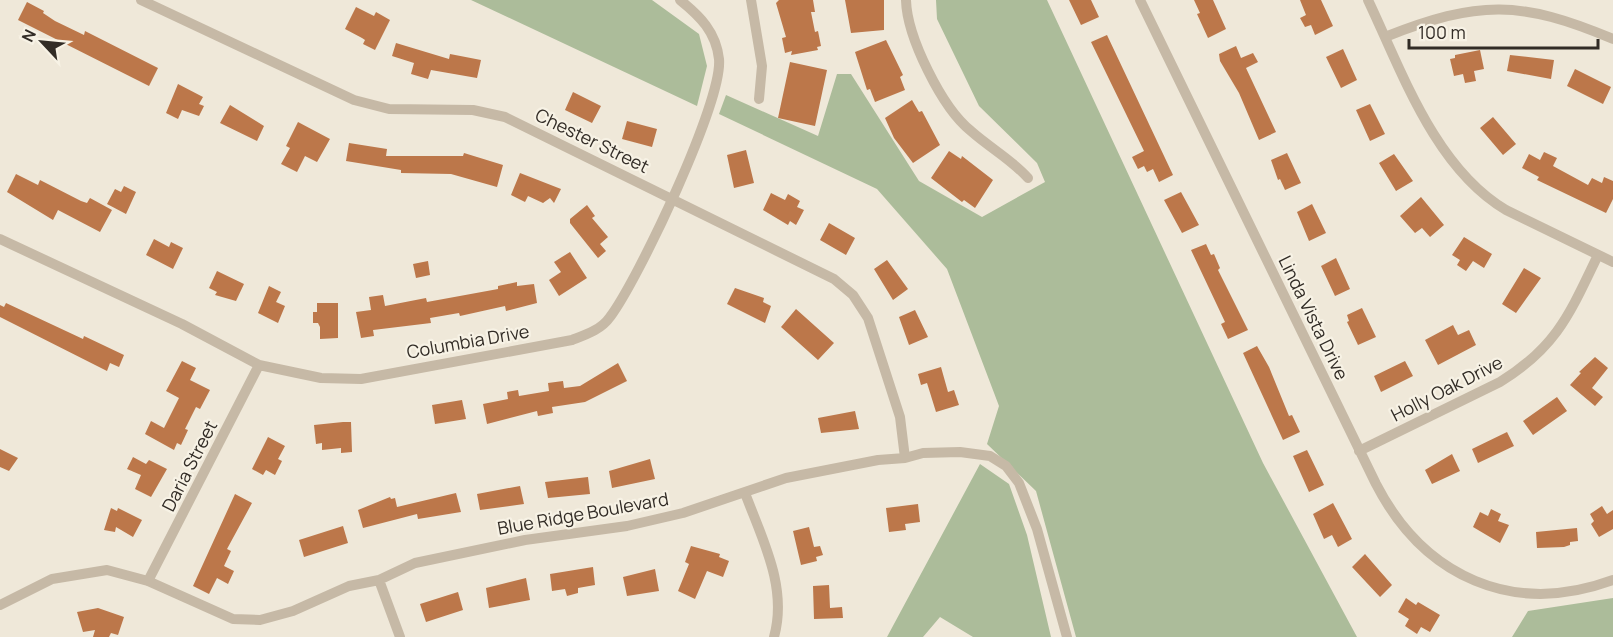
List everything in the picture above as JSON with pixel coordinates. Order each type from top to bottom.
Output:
[{"type":"street","name":"Chester Street","points":[[141,0],[354,100],[389,109],[473,110],[505,117],[834,279],[853,295],[868,318],[900,417],[905,459]]},
{"type":"street","name":"Columbia Drive","points":[[0,238],[182,324],[259,365],[321,378],[361,379],[572,340],[594,331],[609,319],[634,277],[672,198],[706,116],[719,61],[709,28],[680,0]]},
{"type":"street","points":[[751,0],[762,66],[759,99]]},
{"type":"street","points":[[906,0],[909,17],[926,64],[940,95],[953,114],[972,132],[1016,164],[1028,178]]},
{"type":"street","name":"Linda Vista Drive","points":[[1140,0],[1359,451],[1393,514],[1432,557],[1470,580],[1515,592],[1575,591],[1613,580]]},
{"type":"street","points":[[1368,0],[1438,143],[1461,174],[1497,205],[1613,262]]},
{"type":"street","points":[[1385,37],[1448,9],[1512,4],[1549,11],[1613,39]]},
{"type":"street","name":"Holly Oak Drive","points":[[1359,451],[1500,382],[1542,352],[1558,332],[1598,255]]},
{"type":"street","name":"Daria Street","points":[[148,581],[259,365]]},
{"type":"street","name":"Blue Ridge Boulevard","points":[[0,605],[52,579],[107,570],[148,581],[233,618],[260,621],[293,611],[349,586],[379,580],[415,563],[525,540],[627,526],[683,513],[786,478],[878,460],[905,459],[923,453],[960,452],[990,456],[1006,466],[1018,483],[1037,529],[1067,637]]},
{"type":"street","points":[[745,493],[778,583],[779,618],[774,637]]},
{"type":"street","points":[[379,580],[400,637]]},
{"type":"green space","points":[[471,0],[652,0],[699,34],[707,66],[697,106]]},
{"type":"green space","points":[[936,0],[1047,0],[1263,463],[1357,637],[1076,637],[1036,491],[987,444],[999,406],[947,269],[877,189],[719,114],[726,95],[818,136],[837,74],[851,74],[919,181],[982,217],[1045,182],[1037,163],[979,106],[937,19]]},
{"type":"green space","points":[[980,464],[1009,484],[1027,535],[1051,637],[973,637],[940,617],[923,637],[887,637]]},
{"type":"green space","points":[[1613,598],[1613,637],[1512,637],[1528,611]]},
{"type":"building","points":[[779,0],[813,0],[815,12],[811,12],[815,32],[818,31],[821,46],[817,47],[818,50],[791,55],[792,51],[785,53],[782,38],[786,37],[776,3]]},
{"type":"building","points":[[845,0],[884,0],[884,30],[851,33]]},
{"type":"building","points":[[1069,0],[1091,0],[1099,17],[1081,25]]},
{"type":"building","points":[[1194,0],[1213,0],[1226,29],[1208,38],[1197,14],[1200,13]]},
{"type":"building","points":[[1300,0],[1321,0],[1333,26],[1315,35],[1311,25],[1305,27],[1300,18],[1306,15]]},
{"type":"building","points":[[27,2],[44,11],[43,13],[55,21],[84,35],[85,31],[158,68],[149,86],[18,20]]},
{"type":"building","points":[[356,7],[374,16],[376,12],[390,20],[375,50],[363,44],[365,40],[345,29]]},
{"type":"building","points":[[1107,35],[1173,175],[1159,182],[1153,169],[1147,172],[1144,166],[1138,169],[1132,157],[1144,151],[1091,42]]},
{"type":"building","points":[[886,40],[903,75],[900,77],[905,90],[875,102],[870,89],[867,90],[855,52]]},
{"type":"building","points":[[396,43],[449,59],[450,54],[481,60],[477,78],[431,70],[428,79],[411,74],[414,63],[392,56]]},
{"type":"building","points":[[1236,46],[1241,58],[1253,53],[1258,62],[1246,68],[1276,132],[1259,140],[1239,93],[1220,61],[1219,54]]},
{"type":"building","points":[[1343,49],[1357,80],[1341,88],[1326,57]]},
{"type":"building","points":[[1480,50],[1484,69],[1474,71],[1476,81],[1465,83],[1463,74],[1454,76],[1450,59],[1455,58],[1455,55]]},
{"type":"building","points":[[1510,55],[1554,60],[1551,79],[1507,71]]},
{"type":"building","points":[[790,62],[827,70],[815,126],[778,118]]},
{"type":"building","points":[[1575,69],[1611,87],[1603,104],[1567,86]]},
{"type":"building","points":[[178,84],[203,97],[199,104],[204,106],[199,116],[182,110],[178,119],[166,113]]},
{"type":"building","points":[[573,92],[601,106],[592,123],[565,110]]},
{"type":"building","points":[[912,100],[919,112],[922,111],[940,145],[913,163],[894,138],[885,118]]},
{"type":"building","points":[[1370,104],[1385,134],[1370,141],[1356,110]]},
{"type":"building","points":[[230,105],[264,126],[257,141],[220,123]]},
{"type":"building","points":[[1493,117],[1516,144],[1503,155],[1480,128]]},
{"type":"building","points":[[627,121],[657,129],[652,147],[622,139]]},
{"type":"building","points":[[298,122],[330,139],[317,162],[305,156],[297,172],[281,164],[290,148],[286,146]]},
{"type":"building","points":[[349,143],[387,149],[386,156],[463,156],[464,153],[503,165],[497,187],[451,174],[401,173],[401,170],[346,161]]},
{"type":"building","points":[[746,150],[754,183],[734,188],[727,155]]},
{"type":"building","points":[[949,151],[961,159],[962,156],[993,180],[975,208],[964,200],[962,202],[931,178]]},
{"type":"building","points":[[1544,152],[1557,158],[1553,166],[1588,185],[1592,178],[1602,183],[1604,177],[1613,181],[1613,199],[1606,213],[1537,180],[1539,177],[1522,168],[1529,154],[1540,160]]},
{"type":"building","points":[[1287,153],[1301,183],[1285,190],[1280,179],[1278,180],[1271,160]]},
{"type":"building","points":[[1394,154],[1413,181],[1396,191],[1379,163]]},
{"type":"building","points":[[520,173],[561,189],[554,203],[550,198],[543,203],[528,196],[525,202],[511,195]]},
{"type":"building","points":[[16,174],[38,185],[40,180],[87,203],[90,198],[112,210],[100,232],[58,210],[53,220],[7,192]]},
{"type":"building","points":[[124,186],[136,192],[126,214],[107,204],[115,189],[121,192]]},
{"type":"building","points":[[1181,192],[1199,225],[1182,233],[1164,200]]},
{"type":"building","points":[[771,193],[785,200],[788,194],[800,201],[797,207],[804,210],[796,225],[790,221],[788,225],[763,210]]},
{"type":"building","points":[[1421,197],[1444,225],[1430,237],[1422,228],[1415,233],[1400,216]]},
{"type":"building","points":[[1312,204],[1326,233],[1309,241],[1297,212]]},
{"type":"building","points":[[587,205],[595,216],[592,218],[608,237],[600,244],[606,251],[598,258],[570,223],[570,219]]},
{"type":"building","points":[[829,223],[855,238],[846,255],[820,240]]},
{"type":"building","points":[[1464,237],[1492,254],[1484,268],[1473,261],[1466,271],[1457,265],[1460,260],[1452,255]]},
{"type":"building","points":[[154,239],[169,247],[171,242],[183,248],[173,269],[146,255]]},
{"type":"building","points":[[1206,244],[1211,255],[1214,254],[1220,268],[1218,270],[1248,330],[1228,339],[1221,324],[1225,322],[1191,250]]},
{"type":"building","points":[[570,252],[587,278],[559,296],[549,280],[561,272],[554,262]]},
{"type":"building","points":[[1336,258],[1350,289],[1335,296],[1321,266]]},
{"type":"building","points":[[887,260],[908,289],[893,300],[874,269]]},
{"type":"building","points":[[428,261],[430,275],[416,278],[413,264]]},
{"type":"building","points":[[1524,268],[1541,278],[1516,313],[1502,304]]},
{"type":"building","points":[[217,271],[244,284],[236,301],[215,295],[217,292],[209,288]]},
{"type":"building","points":[[517,282],[517,286],[534,284],[537,303],[506,311],[505,306],[460,316],[459,313],[430,318],[431,323],[373,330],[374,336],[361,338],[356,312],[371,310],[369,297],[383,295],[385,306],[426,298],[427,302],[498,289],[498,286]]},
{"type":"building","points":[[269,286],[281,292],[276,302],[285,306],[278,323],[258,313]]},
{"type":"building","points":[[735,288],[764,298],[763,302],[771,306],[765,323],[727,304]]},
{"type":"building","points":[[6,303],[83,339],[84,336],[124,355],[119,367],[110,363],[107,371],[0,317],[0,305],[4,307]]},
{"type":"building","points":[[317,303],[338,303],[338,338],[320,339],[320,327],[318,323],[313,323],[313,312],[317,312]]},
{"type":"building","points":[[1362,308],[1376,337],[1358,345],[1347,322],[1349,321],[1347,315]]},
{"type":"building","points":[[796,309],[834,343],[818,360],[781,327]]},
{"type":"building","points":[[915,310],[928,337],[909,345],[899,317]]},
{"type":"building","points":[[1453,325],[1458,335],[1469,330],[1476,345],[1438,365],[1425,340]]},
{"type":"building","points":[[1257,346],[1269,367],[1289,416],[1292,415],[1300,432],[1283,440],[1243,353]]},
{"type":"building","points":[[1595,357],[1608,368],[1592,388],[1603,397],[1595,406],[1570,385],[1581,373],[1579,372]]},
{"type":"building","points":[[182,361],[196,368],[190,380],[210,390],[200,409],[196,407],[185,429],[188,430],[181,445],[177,443],[174,450],[145,434],[151,421],[164,428],[179,398],[166,391]]},
{"type":"building","points":[[1405,361],[1413,376],[1381,392],[1374,376]]},
{"type":"building","points":[[618,363],[627,381],[585,402],[552,407],[553,413],[538,416],[537,411],[487,424],[483,404],[508,399],[507,392],[518,390],[519,396],[549,391],[548,383],[563,381],[564,388],[580,386]]},
{"type":"building","points":[[941,367],[948,392],[954,390],[959,405],[936,412],[927,383],[921,385],[918,374]]},
{"type":"building","points":[[1557,397],[1567,411],[1533,435],[1523,421]]},
{"type":"building","points":[[462,400],[466,419],[435,424],[432,405]]},
{"type":"building","points":[[855,411],[859,429],[821,433],[818,418]]},
{"type":"building","points":[[351,422],[352,452],[341,453],[341,448],[322,450],[322,443],[316,444],[314,425]]},
{"type":"building","points":[[1507,432],[1514,446],[1478,463],[1472,449]]},
{"type":"building","points":[[268,437],[285,446],[278,459],[282,461],[275,475],[266,470],[263,475],[252,469]]},
{"type":"building","points":[[0,449],[18,458],[9,471],[0,467]]},
{"type":"building","points":[[1307,450],[1324,485],[1309,492],[1293,456]]},
{"type":"building","points":[[1452,454],[1460,471],[1432,484],[1425,470]]},
{"type":"building","points":[[133,457],[146,464],[149,460],[167,469],[151,497],[135,489],[141,475],[127,469]]},
{"type":"building","points":[[650,459],[655,479],[612,488],[609,471]]},
{"type":"building","points":[[588,477],[590,494],[548,498],[545,482]]},
{"type":"building","points":[[520,486],[524,504],[480,510],[477,494]]},
{"type":"building","points":[[456,493],[461,512],[418,519],[417,514],[363,528],[358,510],[390,497],[395,498],[397,507]]},
{"type":"building","points":[[235,494],[252,503],[227,549],[231,551],[224,566],[234,571],[228,584],[217,578],[209,594],[193,586]]},
{"type":"building","points":[[1333,503],[1352,539],[1338,547],[1332,535],[1324,539],[1313,514]]},
{"type":"building","points":[[918,504],[920,522],[905,524],[906,530],[889,532],[886,508]]},
{"type":"building","points":[[1602,506],[1607,514],[1613,510],[1613,529],[1599,537],[1591,524],[1594,521],[1590,514]]},
{"type":"building","points":[[111,508],[117,511],[118,508],[142,520],[133,537],[116,527],[115,532],[104,530]]},
{"type":"building","points":[[1491,509],[1501,514],[1498,521],[1509,525],[1500,543],[1473,527],[1480,512],[1488,516]]},
{"type":"building","points":[[343,526],[348,543],[304,557],[299,540]]},
{"type":"building","points":[[809,527],[814,547],[820,546],[823,555],[816,557],[817,561],[801,565],[793,531]]},
{"type":"building","points":[[1577,528],[1578,541],[1570,542],[1570,545],[1537,548],[1536,532]]},
{"type":"building","points":[[691,546],[720,554],[719,557],[729,561],[723,577],[707,571],[695,599],[678,591],[689,564],[685,562]]},
{"type":"building","points":[[1365,554],[1392,585],[1380,597],[1352,567]]},
{"type":"building","points":[[593,567],[595,585],[578,588],[578,593],[567,596],[565,589],[552,591],[550,574]]},
{"type":"building","points":[[655,569],[659,591],[627,596],[623,577]]},
{"type":"building","points":[[526,578],[530,600],[489,608],[486,588]]},
{"type":"building","points":[[829,585],[830,608],[842,607],[843,618],[814,619],[813,586]]},
{"type":"building","points":[[458,592],[463,610],[426,622],[420,604]]},
{"type":"building","points":[[1406,598],[1440,615],[1430,632],[1421,627],[1417,634],[1405,626],[1409,619],[1398,612]]},
{"type":"building","points":[[98,608],[124,617],[118,635],[111,633],[109,637],[93,637],[95,630],[83,632],[77,612]]}]
